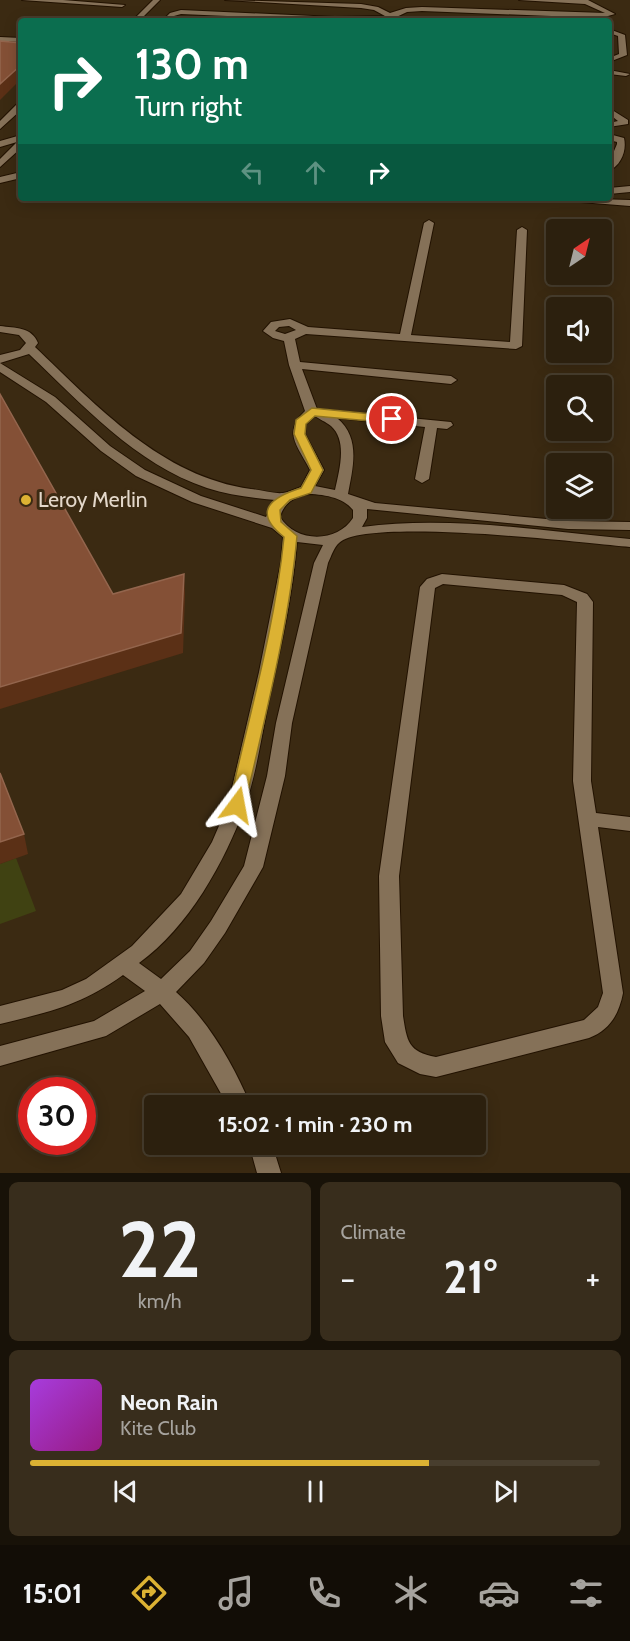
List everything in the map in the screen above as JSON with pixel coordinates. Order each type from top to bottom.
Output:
[{"type":"street","points":[[25,0],[122,5]]},
{"type":"street","points":[[138,18],[158,0]]},
{"type":"street","points":[[228,0],[361,6],[376,8],[390,18],[406,10],[433,9],[601,16],[612,14],[585,1],[522,0]]},
{"type":"street","points":[[168,18],[172,14],[181,12],[313,18]]},
{"type":"street","points":[[612,32],[621,35],[618,47],[622,55],[612,59]]},
{"type":"street","points":[[0,37],[18,38]]},
{"type":"street","points":[[0,46],[18,48]]},
{"type":"street","points":[[612,70],[628,71]]},
{"type":"street","points":[[0,126],[18,108]]},
{"type":"street","points":[[612,112],[625,122],[612,124]]},
{"type":"street","points":[[612,138],[621,140],[613,159]]},
{"type":"street","points":[[0,144],[18,139]]},
{"type":"street","points":[[4,159],[18,146]]},
{"type":"street","points":[[0,180],[18,175]]},
{"type":"street","points":[[612,192],[630,189]]},
{"type":"street","points":[[612,194],[630,197]]},
{"type":"street","points":[[605,201],[630,204]]},
{"type":"street","points":[[405,338],[429,223]]},
{"type":"street","points":[[302,330],[516,346],[522,230]]},
{"type":"street","points":[[290,322],[299,325],[302,330],[299,335],[289,338],[274,336],[270,328],[275,324],[290,322]]},
{"type":"street","points":[[0,329],[14,330],[28,335],[31,339],[29,348],[17,356],[0,359]]},
{"type":"street","points":[[289,338],[295,365],[312,412]]},
{"type":"street","points":[[29,348],[135,445],[204,482],[236,491],[285,497],[306,490],[318,490],[375,507],[540,523],[630,526]]},
{"type":"street","points":[[295,365],[451,380]]},
{"type":"street","points":[[0,367],[31,385],[124,463],[162,484],[216,507],[275,524],[290,536],[314,541],[391,527],[445,527],[630,543]]},
{"type":"street","points":[[0,1056],[98,1029],[163,992],[197,957],[218,927],[253,867],[276,776],[284,723],[321,563],[341,536],[359,520],[360,512],[347,498],[349,454],[346,437],[334,420],[312,412]]},
{"type":"street","points":[[306,490],[317,470],[299,434],[300,423],[312,412],[447,425]]},
{"type":"street","points":[[422,479],[432,423]]},
{"type":"street","points":[[275,524],[274,509],[285,497]]},
{"type":"street","points":[[0,1015],[66,998],[93,985],[139,952],[184,906],[220,844],[237,805],[267,672],[288,562],[290,536]]},
{"type":"street","points":[[442,579],[564,590],[582,597],[585,602],[582,781],[587,819],[613,993],[610,1007],[603,1020],[589,1028],[436,1068],[420,1064],[406,1056],[396,1042],[392,1016],[388,876],[428,587],[432,582],[442,579]]},
{"type":"street","points":[[587,819],[630,824]]},
{"type":"street","points":[[123,963],[163,992],[200,1035],[234,1095]]},
{"type":"street","points":[[263,1155],[269,1173]]},
{"type":"shaded area","points":[[16,858],[36,911],[0,924],[0,864]]},
{"type":"building","points":[[0,41],[18,43],[18,68],[0,84]]},
{"type":"building","name":"Leroy Merlin","points":[[0,394],[113,594],[184,574],[181,633],[0,687]]},
{"type":"building","points":[[0,773],[24,834],[0,842]]},
{"type":"place","name":"Leroy Merlin","points":[[26,500]]},
{"type":"route","points":[[237,805],[267,672],[288,562],[290,536],[275,524],[274,509],[285,497],[306,490],[317,470],[299,434],[300,423],[312,412],[392,419]]}]
